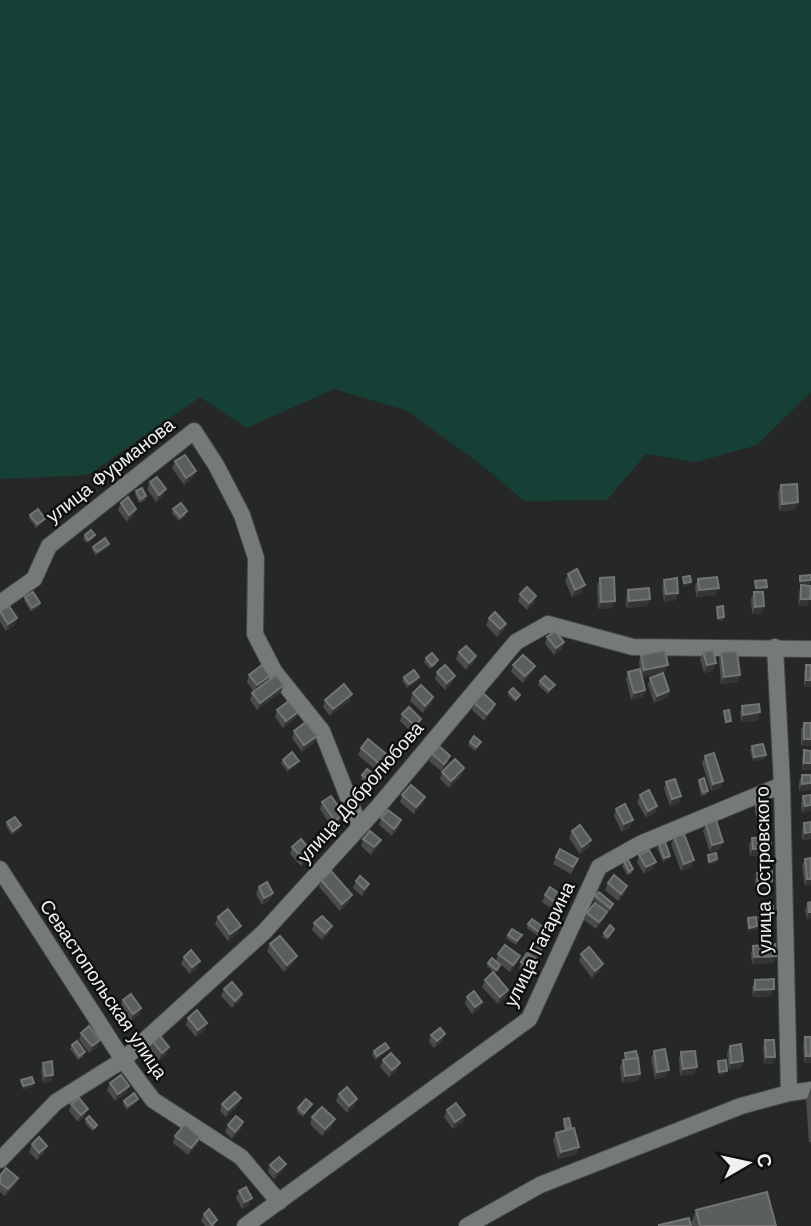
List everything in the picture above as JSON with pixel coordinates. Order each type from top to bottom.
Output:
[{"type":"street","name":"улица Фурманова","points":[[0,603],[34,579],[49,545],[194,431],[216,465],[242,515],[256,558],[255,634],[274,671],[322,731],[359,825]]},
{"type":"street","name":"улица Добролюбова","points":[[0,1160],[57,1102],[123,1060],[264,932],[378,807],[516,642],[548,624],[633,647],[811,649]]},
{"type":"street","name":"улица Островского","points":[[775,647],[782,785],[789,1093]]},
{"type":"street","name":"улица Гагарина","points":[[245,1226],[528,1019],[599,867],[640,844],[782,785]]},
{"type":"street","name":"Севастопольская улица","points":[[0,869],[123,1060],[153,1100],[241,1157],[279,1202]]},
{"type":"street","points":[[467,1226],[540,1185],[740,1105],[811,1090]]},
{"type":"green space","points":[[0,0],[811,0],[811,392],[757,445],[696,462],[646,454],[607,500],[524,501],[488,470],[408,411],[334,389],[247,428],[200,397],[88,475],[0,479]]},
{"type":"building","points":[[185,455],[196,471],[186,478],[175,461]]},
{"type":"building","points":[[157,477],[166,489],[159,495],[150,482]]},
{"type":"building","points":[[797,484],[798,502],[782,504],[781,485]]},
{"type":"building","points":[[142,488],[146,496],[140,499],[136,491]]},
{"type":"building","points":[[128,497],[136,509],[129,515],[121,503]]},
{"type":"building","points":[[181,503],[187,511],[180,517],[173,509]]},
{"type":"building","points":[[38,509],[45,519],[37,524],[30,515]]},
{"type":"building","points":[[91,530],[95,535],[88,540],[85,535]]},
{"type":"building","points":[[105,538],[109,544],[97,552],[93,547]]},
{"type":"building","points":[[577,569],[585,585],[575,590],[568,574]]},
{"type":"building","points":[[811,575],[811,580],[800,581],[800,576]]},
{"type":"building","points":[[690,576],[691,582],[684,583],[683,577]]},
{"type":"building","points":[[614,577],[615,601],[601,602],[600,578]]},
{"type":"building","points":[[717,577],[719,588],[699,590],[698,579]]},
{"type":"building","points":[[677,578],[678,593],[666,594],[664,580]]},
{"type":"building","points":[[766,580],[767,587],[756,588],[755,581]]},
{"type":"building","points":[[801,585],[810,586],[810,599],[801,599]]},
{"type":"building","points":[[527,587],[536,596],[529,603],[520,594]]},
{"type":"building","points":[[649,588],[650,599],[629,601],[628,590]]},
{"type":"building","points":[[33,592],[40,603],[32,608],[25,597]]},
{"type":"building","points":[[754,592],[763,592],[764,606],[755,607]]},
{"type":"building","points":[[9,606],[17,618],[8,624],[0,611]]},
{"type":"building","points":[[723,606],[724,617],[718,618],[717,607]]},
{"type":"building","points":[[495,612],[506,624],[500,629],[489,618]]},
{"type":"building","points":[[555,631],[564,642],[556,648],[547,637]]},
{"type":"building","points":[[466,646],[476,656],[469,663],[459,652]]},
{"type":"building","points":[[665,650],[668,665],[644,670],[641,655]]},
{"type":"building","points":[[713,650],[716,663],[707,665],[703,652]]},
{"type":"building","points":[[737,651],[740,675],[724,677],[721,652]]},
{"type":"building","points":[[432,653],[438,660],[432,666],[426,658]]},
{"type":"building","points":[[523,655],[535,666],[525,676],[513,665]]},
{"type":"building","points":[[262,665],[270,676],[257,685],[249,675]]},
{"type":"building","points":[[445,665],[455,676],[447,683],[437,672]]},
{"type":"building","points":[[806,665],[811,665],[811,680],[806,680]]},
{"type":"building","points":[[640,669],[645,690],[634,693],[628,672]]},
{"type":"building","points":[[414,670],[419,677],[409,684],[404,677]]},
{"type":"building","points":[[663,673],[669,691],[657,696],[650,678]]},
{"type":"building","points":[[276,675],[284,685],[260,703],[252,693]]},
{"type":"building","points":[[545,676],[555,685],[549,690],[540,681]]},
{"type":"building","points":[[344,684],[352,694],[333,709],[325,700]]},
{"type":"building","points":[[421,685],[433,697],[425,706],[413,693]]},
{"type":"building","points":[[513,688],[520,695],[516,699],[509,692]]},
{"type":"building","points":[[483,693],[495,704],[487,714],[474,703]]},
{"type":"building","points":[[289,701],[298,712],[286,721],[277,710]]},
{"type":"building","points":[[759,704],[760,712],[743,715],[742,706]]},
{"type":"building","points":[[409,707],[421,719],[415,726],[402,714]]},
{"type":"building","points":[[729,710],[731,721],[726,722],[724,711]]},
{"type":"building","points":[[306,722],[317,736],[304,745],[294,731]]},
{"type":"building","points":[[804,723],[811,723],[811,739],[804,739]]},
{"type":"building","points":[[474,736],[481,742],[476,747],[470,742]]},
{"type":"building","points":[[368,739],[390,757],[382,766],[361,748]]},
{"type":"building","points":[[763,744],[766,755],[754,757],[752,746]]},
{"type":"building","points":[[439,746],[450,756],[444,764],[432,754]]},
{"type":"building","points":[[804,750],[811,751],[811,763],[804,763]]},
{"type":"building","points":[[292,752],[299,761],[289,768],[283,760]]},
{"type":"building","points":[[714,753],[723,781],[713,784],[705,756]]},
{"type":"building","points":[[455,759],[464,768],[451,781],[442,772]]},
{"type":"building","points":[[367,769],[375,775],[370,781],[362,775]]},
{"type":"building","points":[[802,775],[811,775],[811,783],[802,784]]},
{"type":"building","points":[[704,778],[708,791],[703,792],[699,780]]},
{"type":"building","points":[[675,779],[681,796],[672,799],[666,782]]},
{"type":"building","points":[[411,785],[425,797],[416,807],[402,795]]},
{"type":"building","points":[[649,790],[657,806],[648,811],[640,795]]},
{"type":"building","points":[[811,795],[811,805],[805,806],[803,796]]},
{"type":"building","points":[[331,796],[344,814],[335,821],[322,802]]},
{"type":"building","points":[[625,804],[633,820],[624,824],[616,809]]},
{"type":"building","points":[[767,805],[768,815],[757,815],[756,806]]},
{"type":"building","points":[[388,810],[401,820],[394,829],[381,818]]},
{"type":"building","points":[[15,817],[21,825],[13,831],[7,822]]},
{"type":"building","points":[[716,820],[723,842],[712,845],[706,824]]},
{"type":"building","points":[[811,822],[811,832],[805,833],[804,823]]},
{"type":"building","points":[[580,825],[591,840],[582,847],[572,831]]},
{"type":"building","points":[[370,831],[381,840],[374,847],[363,839]]},
{"type":"building","points":[[684,834],[694,860],[684,864],[674,837]]},
{"type":"building","points":[[771,837],[771,848],[753,849],[752,838]]},
{"type":"building","points":[[301,839],[311,851],[303,859],[292,847]]},
{"type":"building","points":[[665,842],[670,856],[664,858],[659,844]]},
{"type":"building","points":[[560,849],[578,859],[573,867],[556,857]]},
{"type":"building","points":[[649,850],[656,862],[646,867],[639,855]]},
{"type":"building","points":[[716,853],[717,859],[709,862],[708,855]]},
{"type":"building","points":[[811,858],[811,879],[807,879],[805,859]]},
{"type":"building","points":[[628,860],[633,869],[629,872],[624,862]]},
{"type":"building","points":[[331,871],[352,895],[342,904],[321,880]]},
{"type":"building","points":[[772,871],[772,881],[758,882],[757,873]]},
{"type":"building","points":[[614,875],[627,886],[621,894],[608,883]]},
{"type":"building","points":[[360,876],[369,884],[364,889],[356,881]]},
{"type":"building","points":[[267,882],[273,893],[264,898],[259,887]]},
{"type":"building","points":[[550,887],[561,895],[556,903],[545,895]]},
{"type":"building","points":[[599,892],[613,904],[610,908],[595,896]]},
{"type":"building","points":[[595,903],[607,912],[599,922],[587,913]]},
{"type":"building","points":[[773,906],[774,915],[761,915],[760,907]]},
{"type":"building","points":[[228,909],[241,926],[230,934],[218,917]]},
{"type":"building","points":[[322,916],[332,926],[325,933],[314,923]]},
{"type":"building","points":[[756,917],[757,926],[749,928],[748,918]]},
{"type":"building","points":[[532,919],[543,927],[539,932],[528,924]]},
{"type":"building","points":[[610,925],[614,929],[608,937],[604,933]]},
{"type":"building","points":[[512,929],[522,935],[517,941],[508,935]]},
{"type":"building","points":[[280,936],[297,956],[287,965],[270,944]]},
{"type":"building","points":[[533,942],[543,947],[538,955],[529,950]]},
{"type":"building","points":[[775,944],[776,956],[754,957],[753,946]]},
{"type":"building","points":[[505,945],[520,956],[513,965],[498,954]]},
{"type":"building","points":[[589,947],[603,964],[595,971],[581,954]]},
{"type":"building","points":[[191,950],[200,961],[192,967],[184,957]]},
{"type":"building","points":[[527,953],[538,960],[532,969],[521,962]]},
{"type":"building","points":[[492,958],[500,965],[497,970],[488,963]]},
{"type":"building","points":[[493,972],[508,990],[500,997],[485,980]]},
{"type":"building","points":[[774,979],[774,989],[755,990],[755,980]]},
{"type":"building","points":[[232,982],[242,994],[235,1001],[224,989]]},
{"type":"building","points":[[474,991],[482,1002],[475,1007],[467,997]]},
{"type":"building","points":[[131,994],[141,1008],[133,1014],[123,1000]]},
{"type":"building","points":[[197,1010],[207,1023],[198,1030],[188,1018]]},
{"type":"building","points":[[89,1026],[100,1040],[92,1046],[81,1033]]},
{"type":"building","points":[[440,1028],[445,1034],[437,1041],[431,1035]]},
{"type":"building","points":[[160,1036],[169,1047],[162,1053],[153,1042]]},
{"type":"building","points":[[805,1037],[811,1037],[811,1056],[806,1056]]},
{"type":"building","points":[[765,1040],[774,1040],[775,1057],[766,1057]]},
{"type":"building","points":[[77,1041],[85,1052],[79,1056],[72,1045]]},
{"type":"building","points":[[385,1043],[389,1048],[377,1056],[374,1051]]},
{"type":"building","points":[[741,1044],[743,1061],[731,1063],[730,1046]]},
{"type":"building","points":[[665,1049],[669,1070],[657,1072],[654,1051]]},
{"type":"building","points":[[636,1051],[638,1058],[626,1059],[625,1053]]},
{"type":"building","points":[[695,1051],[697,1067],[683,1069],[681,1052]]},
{"type":"building","points":[[391,1053],[400,1063],[392,1070],[383,1060]]},
{"type":"building","points":[[638,1058],[640,1074],[625,1076],[623,1060]]},
{"type":"building","points":[[726,1060],[727,1071],[719,1072],[718,1061]]},
{"type":"building","points":[[52,1061],[53,1075],[45,1076],[43,1063]]},
{"type":"building","points":[[121,1075],[129,1086],[118,1094],[110,1083]]},
{"type":"building","points":[[32,1077],[34,1083],[23,1086],[21,1080]]},
{"type":"building","points":[[347,1087],[357,1099],[349,1106],[339,1094]]},
{"type":"building","points":[[235,1092],[241,1098],[228,1110],[222,1104]]},
{"type":"building","points":[[134,1093],[138,1099],[128,1106],[124,1101]]},
{"type":"building","points":[[79,1098],[88,1109],[81,1115],[71,1104]]},
{"type":"building","points":[[306,1099],[312,1104],[304,1113],[298,1108]]},
{"type":"building","points":[[456,1103],[465,1115],[455,1122],[447,1110]]},
{"type":"building","points":[[322,1107],[335,1119],[325,1129],[312,1117]]},
{"type":"building","points":[[89,1116],[97,1125],[94,1128],[86,1119]]},
{"type":"building","points":[[236,1116],[243,1122],[235,1132],[228,1125]]},
{"type":"building","points":[[569,1118],[571,1127],[566,1128],[564,1119]]},
{"type":"building","points":[[185,1124],[200,1137],[191,1148],[175,1136]]},
{"type":"building","points":[[574,1128],[579,1147],[561,1152],[556,1133]]},
{"type":"building","points":[[39,1137],[47,1146],[39,1153],[32,1144]]},
{"type":"building","points":[[279,1157],[286,1164],[277,1172],[270,1165]]},
{"type":"building","points":[[6,1168],[18,1178],[8,1189],[0,1183],[0,1176]]},
{"type":"building","points":[[246,1187],[252,1198],[245,1202],[239,1191]]},
{"type":"building","points":[[767,1192],[776,1226],[700,1226],[696,1210]]},
{"type":"building","points":[[209,1209],[217,1220],[212,1225],[204,1214]]},
{"type":"building","points":[[689,1218],[691,1226],[659,1226],[659,1225]]}]
